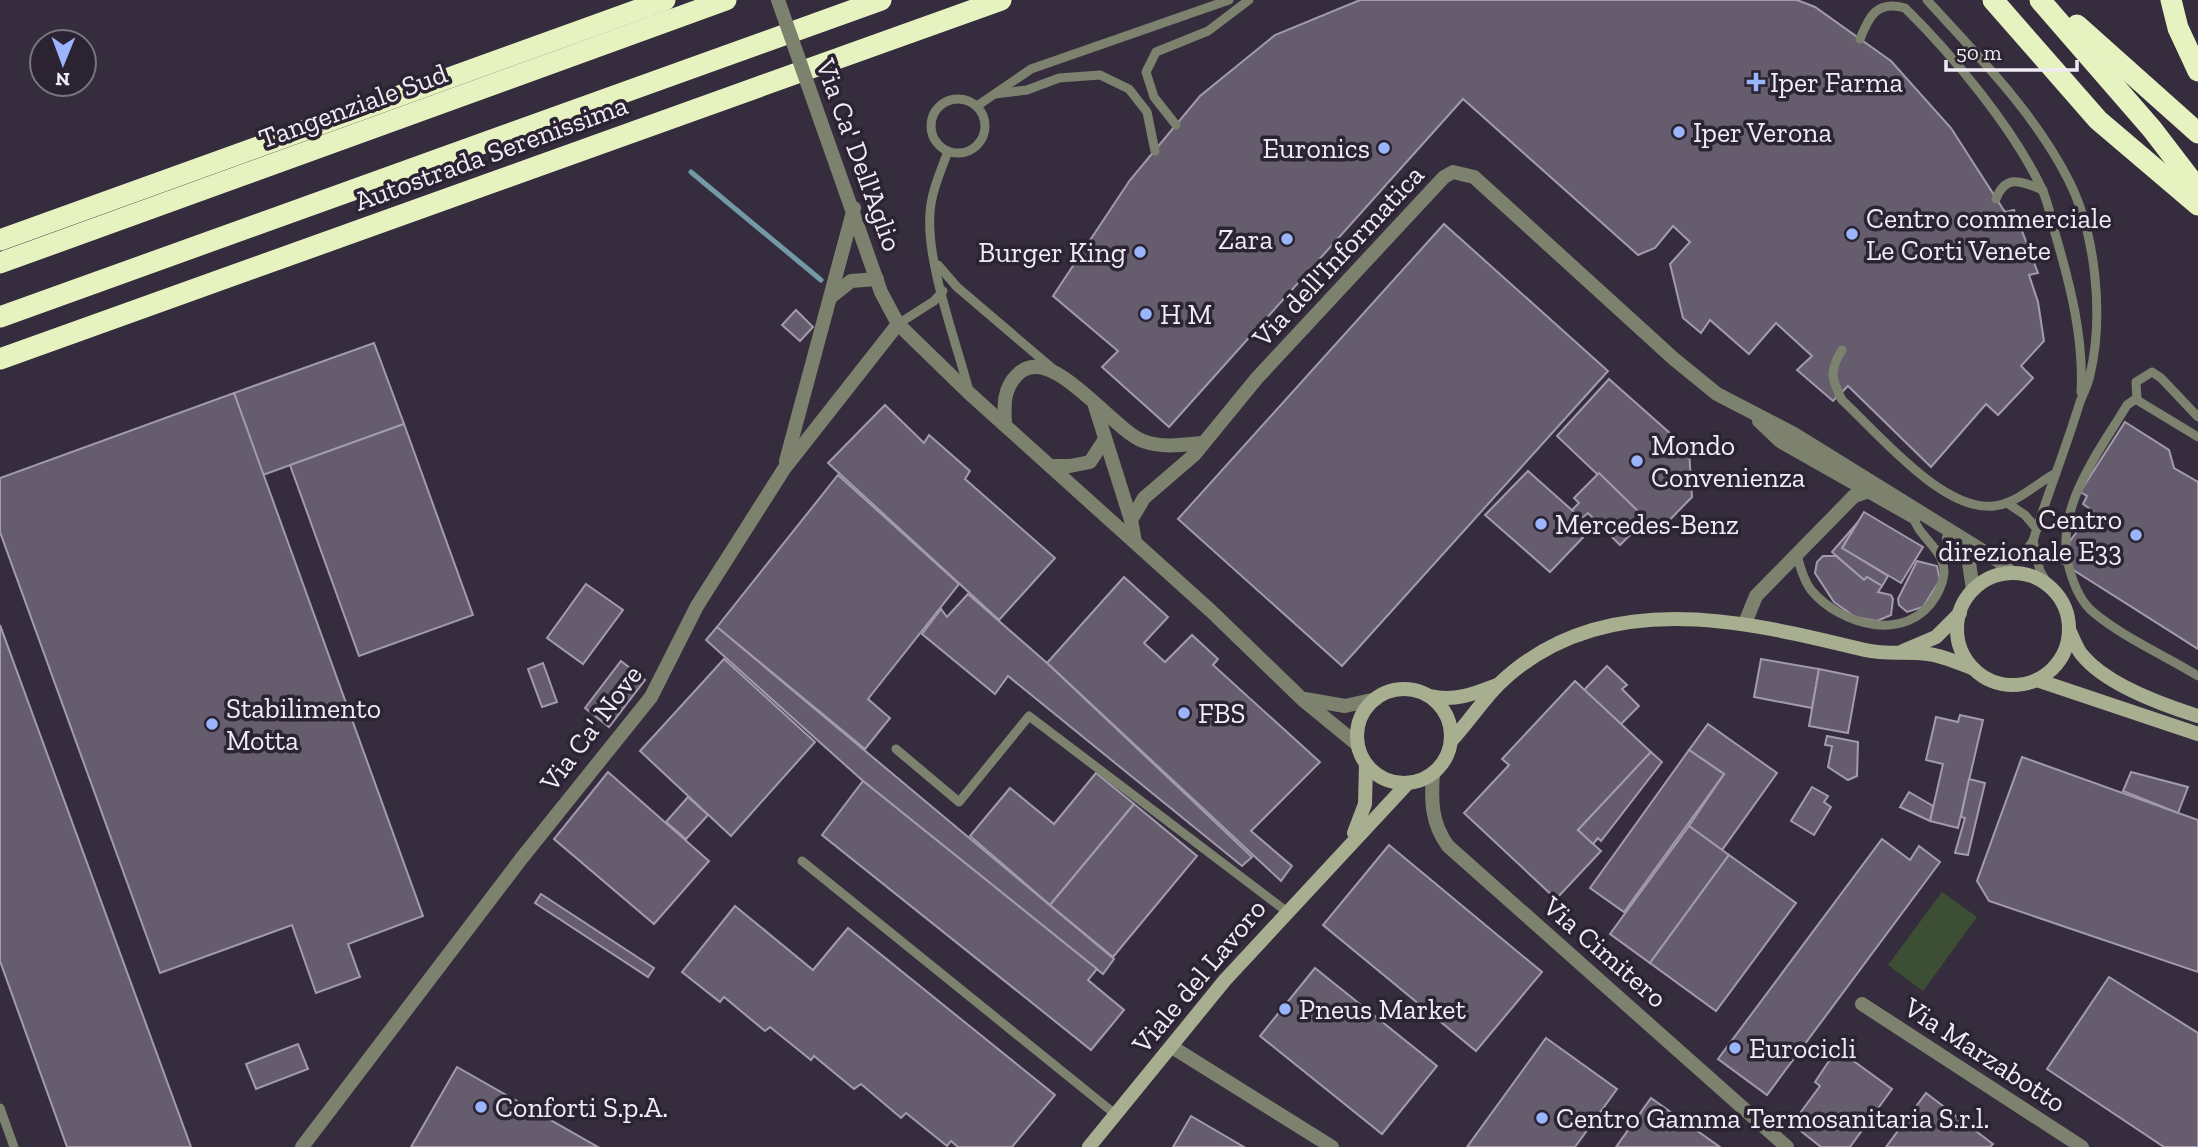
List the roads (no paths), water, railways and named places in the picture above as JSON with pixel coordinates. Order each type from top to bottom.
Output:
[{"type":"highway","name":"Tangenziale Sud","points":[[0,240],[665,0]]},
{"type":"highway","name":"Tangenziale Sud","points":[[0,263],[726,0]]},
{"type":"highway","name":"Autostrada Serenissima","points":[[0,317],[881,0]]},
{"type":"highway","name":"Autostrada Serenissima","points":[[0,359],[1001,0]]},
{"type":"highway","points":[[1993,0],[2098,120],[2198,205]]},
{"type":"highway","points":[[2040,0],[2152,129],[2198,189]]},
{"type":"highway","points":[[2049,0],[2198,133]]},
{"type":"highway","points":[[2171,0],[2178,29],[2198,71]]},
{"type":"street","name":"Via Ca' Dell'Aglio","points":[[778,0],[877,279],[898,324]]},
{"type":"street","name":"Via dell'Informatica","points":[[1131,520],[1144,498],[1194,455],[1257,378],[1444,177],[1453,172],[1474,177],[1674,359],[1717,394],[1794,434],[1887,488],[1999,561],[2011,573]]},
{"type":"street","points":[[784,469],[854,208]]},
{"type":"street","points":[[830,297],[851,281],[877,279]]},
{"type":"street","points":[[898,324],[969,393],[1136,542],[1301,699],[1358,745]]},
{"type":"street","name":"Via Ca' Nove","points":[[302,1147],[521,859],[651,697],[697,606],[784,469],[898,324]]},
{"type":"street","points":[[1005,425],[1005,399],[1010,382],[1022,369],[1040,365],[1057,372],[1126,432],[1143,441],[1161,445],[1202,443]]},
{"type":"street","points":[[1095,405],[1136,542]]},
{"type":"street","name":"Via dell'Informatica","points":[[1748,411],[1780,441],[1959,544],[1968,556],[1973,590]]},
{"type":"street","points":[[1051,466],[1090,462],[1105,439]]},
{"type":"street","points":[[1745,622],[1756,596],[1854,496],[1869,491]]},
{"type":"street","points":[[1898,653],[1936,637],[1960,613],[1973,590],[1997,576],[2024,574],[2048,584],[2060,598],[2068,614],[2070,632],[2082,655],[2099,671],[2164,705],[2198,716]]},
{"type":"street","points":[[1960,613],[1958,637],[1961,649],[1974,669]]},
{"type":"street","points":[[1451,741],[1499,685],[1557,644],[1607,625],[1664,619],[1745,622],[1870,651],[1928,653],[1974,669],[2004,684],[2037,680],[2198,734]]},
{"type":"street","points":[[2037,680],[2060,661],[2070,632]]},
{"type":"street","points":[[1301,699],[1345,706],[1376,699],[1402,689],[1445,700],[1470,696],[1499,685]]},
{"type":"street","points":[[1429,696],[1447,715],[1451,741],[1448,753],[1433,773]]},
{"type":"street","points":[[1358,745],[1360,719],[1376,699]]},
{"type":"street","name":"Viale del Lavoro","points":[[1351,841],[1366,804],[1366,764],[1358,745]]},
{"type":"street","points":[[1366,764],[1385,778],[1408,783]]},
{"type":"street","name":"Viale del Lavoro","points":[[1089,1147],[1286,911],[1408,783],[1433,773]]},
{"type":"street","name":"Via Cimitero","points":[[1433,773],[1433,814],[1448,846],[1787,1147]]},
{"type":"street","name":"Via Marzabotto","points":[[1862,1004],[2082,1147]]},
{"type":"street","points":[[1172,1046],[1332,1147]]},
{"type":"lane","points":[[977,107],[990,94],[1031,69],[1229,0]]},
{"type":"lane","points":[[1176,125],[1154,97],[1146,72],[1156,52],[1208,31],[1250,0]]},
{"type":"lane","points":[[1927,0],[1988,68],[2049,147],[2069,180],[2081,214],[2098,302],[2090,377],[2033,541],[2024,554],[2011,562],[1999,561]]},
{"type":"lane","points":[[1860,39],[1875,8],[1883,3],[1895,3],[1905,8],[2002,121],[2043,190],[2070,288],[2082,373],[2080,401]]},
{"type":"lane","points":[[990,94],[1027,90],[1059,78],[1100,75],[1129,89],[1146,112],[1155,151]]},
{"type":"lane","points":[[954,99],[968,101],[977,107],[984,117],[983,136],[970,150],[959,153],[948,151],[937,144],[932,134],[934,113],[941,104],[954,99]]},
{"type":"lane","points":[[948,151],[930,213],[935,260],[969,393]]},
{"type":"lane","points":[[1996,199],[2001,186],[2008,181],[2019,181],[2043,190]]},
{"type":"lane","points":[[935,260],[957,287],[1057,372]]},
{"type":"lane","points":[[898,324],[934,301],[943,291]]},
{"type":"lane","points":[[1842,350],[1832,366],[1834,384],[1842,400],[1939,491],[1971,506],[1995,506],[2007,503],[2056,473]]},
{"type":"lane","points":[[2137,398],[2136,382],[2152,372],[2198,417]]},
{"type":"lane","points":[[2137,398],[2198,437]]},
{"type":"lane","points":[[2137,398],[2127,405],[2085,475],[2069,513],[2064,553],[2074,586],[2092,611],[2198,676]]},
{"type":"lane","points":[[2007,503],[2025,515],[2036,530]]},
{"type":"lane","points":[[1797,555],[1811,589],[1841,617],[1878,626],[1900,624],[1929,608],[1944,576],[1942,559],[1915,527],[1913,516]]},
{"type":"lane","points":[[2033,541],[2040,571],[2048,584]]},
{"type":"lane","points":[[896,748],[959,802],[1029,716],[1286,911]]},
{"type":"lane","points":[[802,861],[1115,1114]]},
{"type":"lane","points":[[0,1108],[14,1147]]},
{"type":"waterway","points":[[691,172],[821,280]]},
{"type":"place","name":"Iper Farma","points":[[1756,82]]},
{"type":"place","name":"Iper Verona","points":[[1679,132]]},
{"type":"place","name":"Euronics","points":[[1384,148]]},
{"type":"place","name":"Centro commerciale Le Corti Venete","points":[[1852,234]]},
{"type":"place","name":"Zara","points":[[1287,239]]},
{"type":"place","name":"Burger King","points":[[1140,252]]},
{"type":"place","name":"H M","points":[[1146,314]]},
{"type":"place","name":"Mondo Convenienza","points":[[1637,461]]},
{"type":"place","name":"Mercedes-Benz","points":[[1541,524]]},
{"type":"place","name":"Centro direzionale E33","points":[[2136,535]]},
{"type":"place","name":"FBS","points":[[1184,713]]},
{"type":"place","name":"Stabilimento Motta","points":[[212,724]]},
{"type":"place","name":"Pneus Market","points":[[1285,1009]]},
{"type":"place","name":"Eurocicli","points":[[1735,1048]]},
{"type":"place","name":"Conforti S.p.A.","points":[[481,1107]]},
{"type":"place","name":"Centro Gamma Termosanitaria S.r.l.","points":[[1542,1118]]}]
